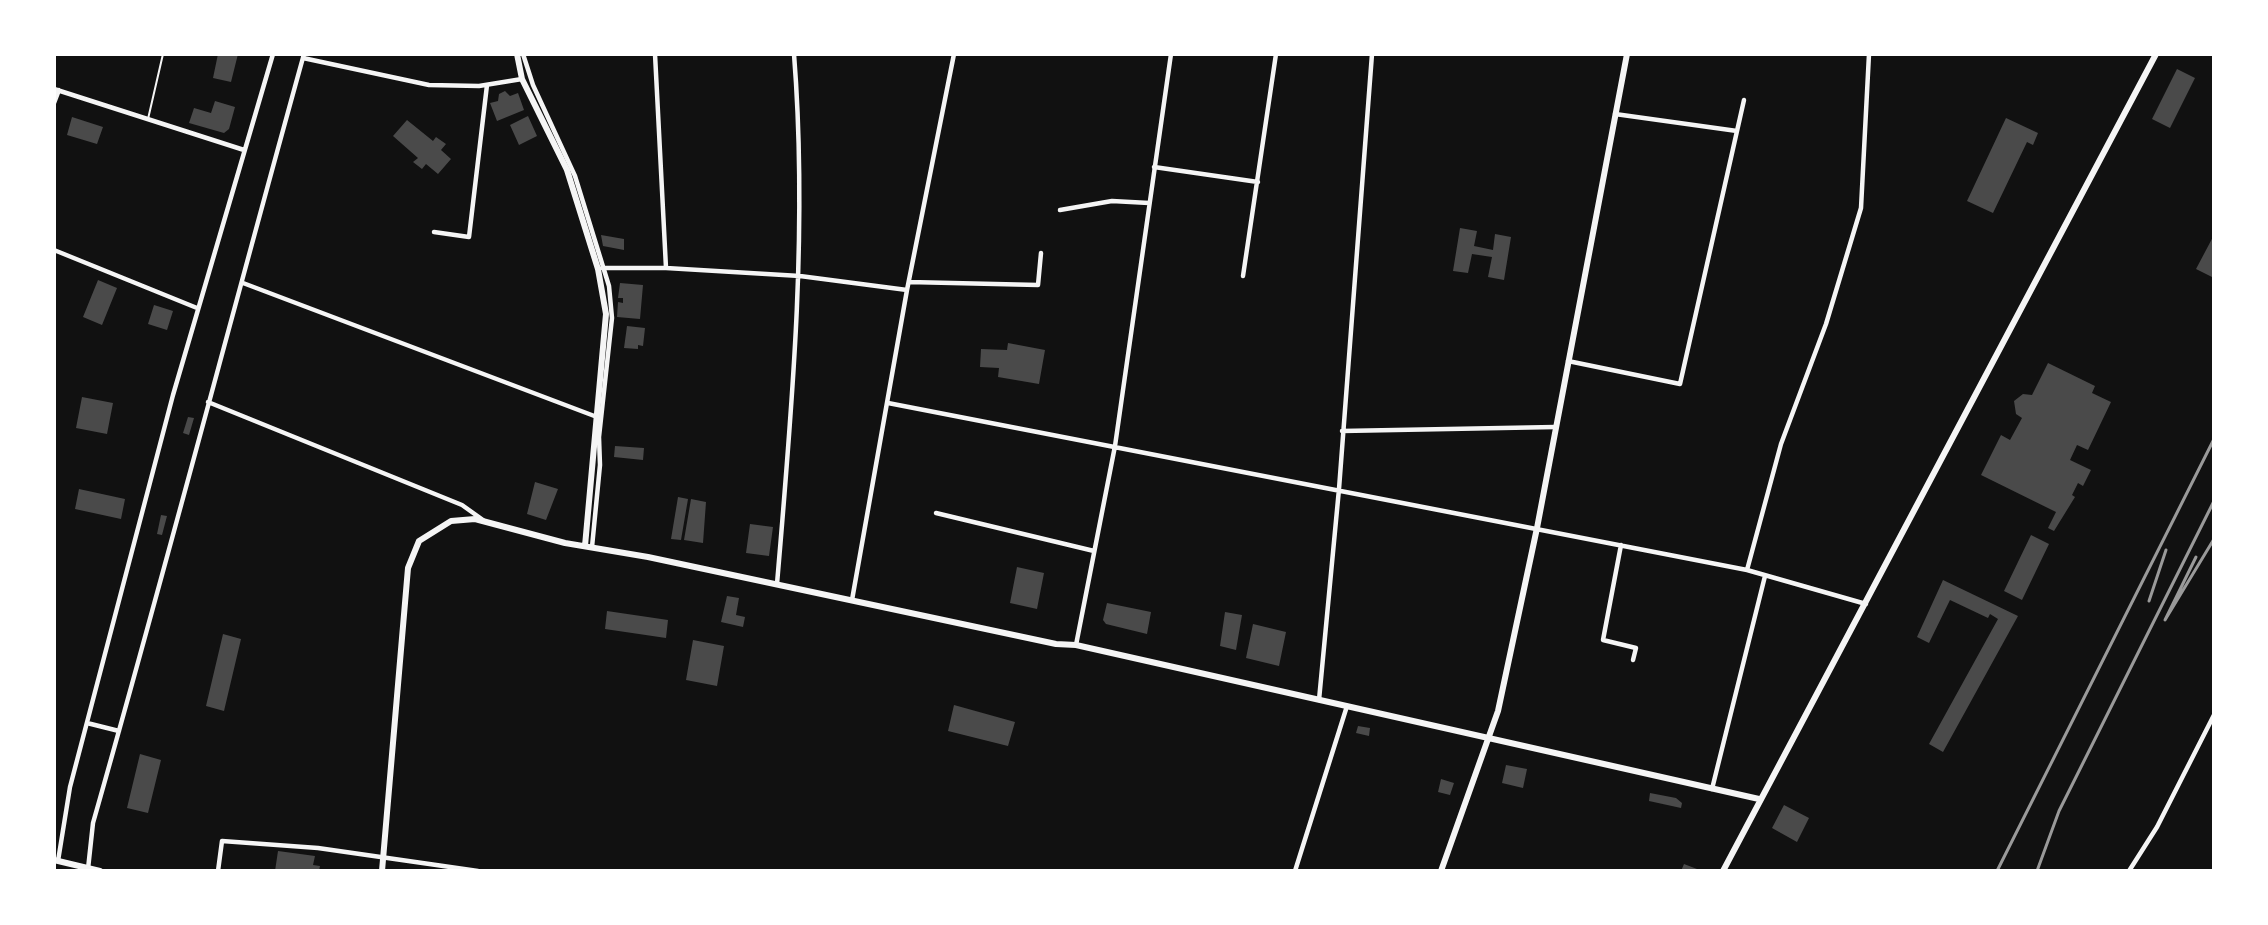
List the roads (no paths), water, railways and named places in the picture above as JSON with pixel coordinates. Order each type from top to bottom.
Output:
[{"type":"street","points":[[100,871],[56,861],[70,787],[197,308],[273,54]]},
{"type":"street","points":[[517,54],[522,79],[567,170],[609,286],[611,327],[602,393],[598,452],[600,465],[592,547]]},
{"type":"street","points":[[523,54],[533,85],[575,176],[601,268],[606,314],[585,546]]},
{"type":"street","points":[[655,54],[666,268]]},
{"type":"street","points":[[777,584],[800,276],[799,117],[794,54]]},
{"type":"street","points":[[852,600],[907,290],[954,54]]},
{"type":"street","points":[[1076,645],[1115,446],[1171,54]]},
{"type":"street","points":[[1243,276],[1276,54]]},
{"type":"street","points":[[1319,700],[1372,54]]},
{"type":"street","points":[[1442,871],[1487,736],[1498,711],[1537,528],[1627,54]]},
{"type":"street","points":[[1747,570],[1781,444],[1826,324],[1861,208],[1869,54]]},
{"type":"street","points":[[1723,871],[2156,54]]},
{"type":"street","points":[[88,869],[93,823],[208,402],[243,283],[303,56],[409,83],[471,87],[522,79]]},
{"type":"street","points":[[434,232],[469,237],[487,85]]},
{"type":"street","points":[[54,103],[57,90],[244,150]]},
{"type":"street","points":[[1568,361],[1680,384],[1744,100]]},
{"type":"street","points":[[1615,114],[1737,131]]},
{"type":"street","points":[[1154,167],[1258,182]]},
{"type":"street","points":[[1060,210],[1112,201],[1149,203]]},
{"type":"street","points":[[54,250],[197,308]]},
{"type":"street","points":[[909,282],[1038,285],[1041,253]]},
{"type":"street","points":[[601,268],[666,268],[800,276],[907,290]]},
{"type":"street","points":[[243,283],[597,417]]},
{"type":"street","points":[[208,402],[462,505],[488,523]]},
{"type":"street","points":[[888,403],[1747,570],[1866,604]]},
{"type":"street","points":[[1342,431],[1556,427]]},
{"type":"street","points":[[936,513],[1094,551]]},
{"type":"street","points":[[382,871],[408,568],[419,541],[443,524],[461,518],[1056,644],[1076,645],[1487,736],[1759,800]]},
{"type":"street","points":[[1621,545],[1603,640],[1636,648],[1633,660]]},
{"type":"street","points":[[1712,789],[1765,576]]},
{"type":"street","points":[[1295,871],[1347,706]]},
{"type":"street","points":[[2129,871],[2157,827],[2214,715]]},
{"type":"street","points":[[87,723],[119,731]]},
{"type":"street","points":[[218,871],[222,841],[318,848],[478,871]]},
{"type":"lane","points":[[148,119],[163,54]]},
{"type":"railway","points":[[1997,871],[2214,439]]},
{"type":"railway","points":[[2037,871],[2059,811],[2214,501]]},
{"type":"railway","points":[[2196,557],[2165,620],[2214,539]]},
{"type":"railway","points":[[2149,601],[2166,550]]}]
